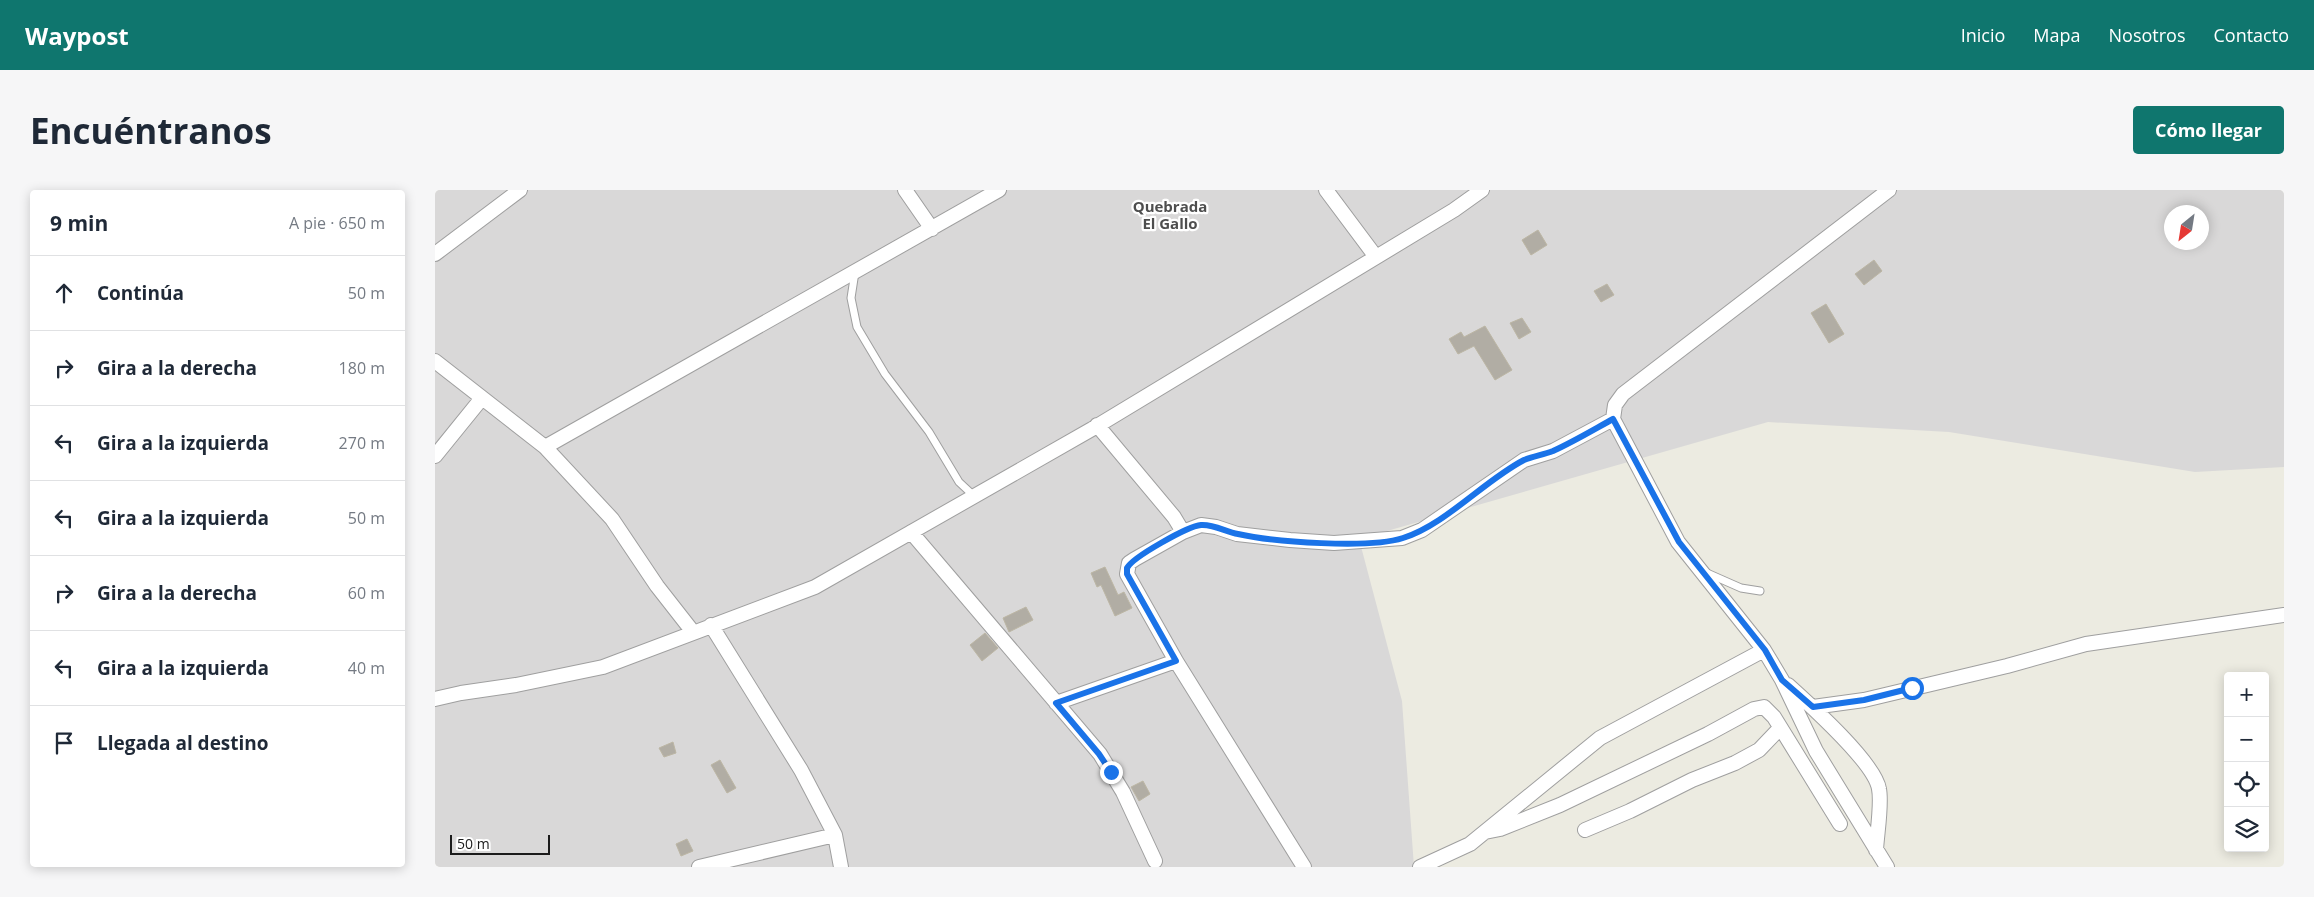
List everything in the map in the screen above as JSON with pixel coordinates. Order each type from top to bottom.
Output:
[{"type":"street","points":[[435,254],[520,190]]},
{"type":"street","points":[[905,190],[932,229]]},
{"type":"street","points":[[545,446],[999,190]]},
{"type":"street","points":[[1326,190],[1376,257]]},
{"type":"street","points":[[435,699],[603,667],[815,587],[1097,426],[1454,210],[1481,190]]},
{"type":"street","points":[[1887,867],[1816,751],[1782,680],[1765,650],[1679,542],[1613,419],[1615,405],[1623,394],[1889,190]]},
{"type":"street","points":[[435,361],[545,446],[612,519],[657,586],[693,632]]},
{"type":"street","points":[[435,456],[482,398]]},
{"type":"street","points":[[1304,867],[1176,661],[1127,574],[1127,568],[1135,559],[1183,532],[1201,525],[1216,527],[1237,534],[1334,543],[1402,538],[1422,530],[1524,460],[1553,451],[1613,419]]},
{"type":"street","points":[[1097,426],[1174,517],[1183,532]]},
{"type":"street","points":[[911,532],[1099,754],[1123,792],[1155,861]]},
{"type":"street","points":[[1813,707],[1872,698],[2007,666],[2086,644],[2284,615]]},
{"type":"street","points":[[711,625],[801,770],[835,836],[841,867]]},
{"type":"street","points":[[1420,867],[1470,844],[1601,738],[1765,650]]},
{"type":"street","points":[[1056,703],[1176,661]]},
{"type":"street","points":[[1782,680],[1813,707],[1852,748],[1876,778],[1880,798],[1876,850]]},
{"type":"street","points":[[1585,830],[1630,811],[1692,780],[1735,763],[1759,750],[1777,723],[1790,697]]},
{"type":"street","points":[[1485,832],[1500,829],[1560,805],[1708,734],[1754,709],[1764,707],[1777,723],[1840,824]]},
{"type":"street","points":[[699,867],[835,836]]},
{"type":"lane","points":[[855,272],[851,298],[857,327],[885,374],[929,432],[959,482],[974,496]]},
{"type":"lane","points":[[1704,572],[1741,588],[1760,591]]},
{"type":"shaded area","points":[[435,190],[2284,190],[2284,467],[2195,472],[1949,432],[1768,422],[1359,539],[1402,701],[1414,867],[435,867]]},
{"type":"building","points":[[1538,230],[1547,245],[1531,255],[1522,240]]},
{"type":"building","points":[[1874,260],[1882,271],[1864,285],[1855,274]]},
{"type":"building","points":[[1607,284],[1614,295],[1601,302],[1594,291]]},
{"type":"building","points":[[1826,304],[1844,334],[1829,343],[1811,313]]},
{"type":"building","points":[[1522,318],[1531,332],[1519,339],[1510,323]]},
{"type":"building","points":[[1485,326],[1512,370],[1495,380],[1474,346],[1458,354],[1449,339],[1461,332],[1464,337]]},
{"type":"building","points":[[1105,567],[1118,595],[1124,592],[1132,608],[1115,616],[1101,585],[1097,587],[1091,573]]},
{"type":"building","points":[[1026,607],[1033,620],[1009,632],[1003,618]]},
{"type":"building","points":[[985,633],[998,648],[982,661],[970,645]]},
{"type":"building","points":[[673,742],[676,753],[664,757],[659,748]]},
{"type":"building","points":[[720,760],[736,788],[727,793],[711,765]]},
{"type":"building","points":[[1143,781],[1150,794],[1139,801],[1131,787]]},
{"type":"building","points":[[687,839],[693,851],[681,856],[676,844]]},
{"type":"district","name":"Quebrada El Gallo","points":[[1170,214]]},
{"type":"route","points":[[1111,772],[1099,754],[1056,703],[1176,661],[1127,574],[1129,564],[1135,559],[1183,532],[1201,525],[1216,527],[1237,534],[1259,537],[1334,543],[1372,542],[1402,538],[1422,530],[1524,460],[1553,451],[1613,419],[1652,495],[1679,542],[1765,650],[1782,680],[1813,707],[1864,700],[1912,688]]}]
